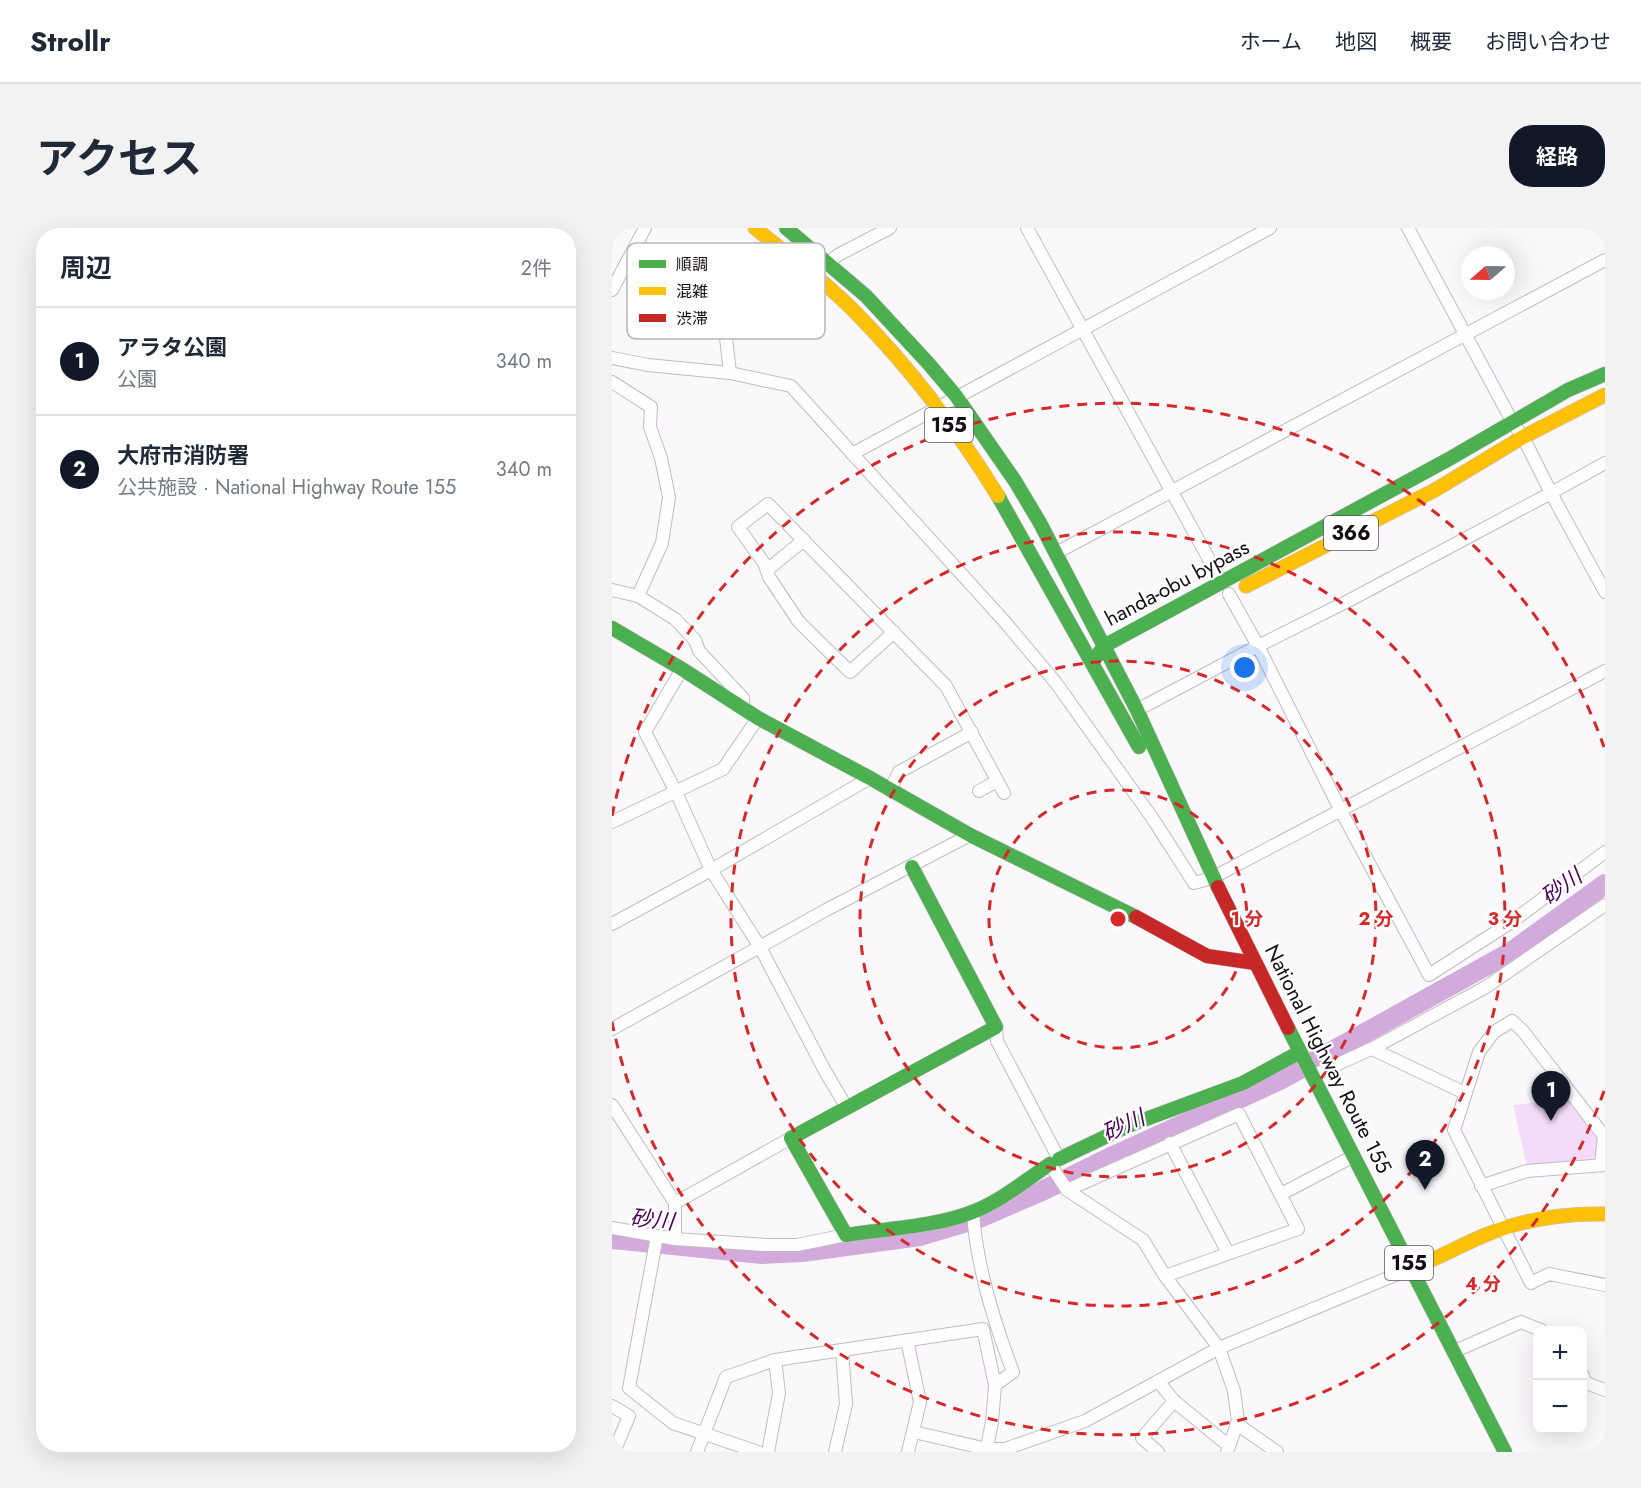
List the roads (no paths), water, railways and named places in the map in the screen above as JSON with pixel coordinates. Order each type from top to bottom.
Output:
[{"type":"main road","name":"National Highway Route 155","points":[[755,228],[774,243]]},
{"type":"main road","name":"National Highway Route 155","points":[[786,228],[804,243]]},
{"type":"main road","name":"National Highway Route 155","points":[[825,260],[866,296],[956,396],[1015,481],[1056,553],[1137,710],[1202,850],[1212,878],[1505,1452]]},
{"type":"main road","name":"National Highway Route 155","points":[[825,286],[857,314],[916,381],[976,462],[1014,521],[1093,662],[1193,851],[1212,878]]},
{"type":"main road","name":"handa-obu bypass","points":[[1093,662],[1226,589],[1568,390],[1605,374]]},
{"type":"main road","name":"handa-obu bypass","points":[[1226,589],[1435,490],[1523,437],[1605,395]]},
{"type":"main road","points":[[612,628],[682,669],[758,718],[970,835],[1117,907],[1207,956],[1256,963]]},
{"type":"main road","points":[[912,867],[996,1027],[791,1138],[846,1235],[949,1219],[973,1212],[993,1202],[1053,1163],[1130,1125],[1243,1083],[1300,1052]]},
{"type":"main road","points":[[1412,1268],[1433,1262],[1503,1227],[1529,1220],[1587,1213],[1605,1214]]},
{"type":"street","points":[[637,243],[645,228]]},
{"type":"street","points":[[828,263],[838,255],[890,228]]},
{"type":"street","points":[[1028,228],[1171,492],[1258,646],[1341,811],[1429,975],[1513,921],[1605,852]]},
{"type":"street","points":[[852,454],[1270,228]]},
{"type":"street","points":[[1408,228],[1605,592]]},
{"type":"street","points":[[613,285],[627,260]]},
{"type":"street","points":[[1056,553],[1605,260]]},
{"type":"street","points":[[726,339],[730,373]]},
{"type":"street","points":[[612,358],[648,365],[730,373],[791,386],[1005,622],[1056,683],[1153,819],[1194,883],[1212,878],[1605,671]]},
{"type":"street","points":[[612,382],[651,407],[650,427],[669,497],[662,543],[638,596]]},
{"type":"street","points":[[1137,710],[1350,600],[1605,463]]},
{"type":"street","points":[[894,632],[850,672],[799,621],[769,577],[764,563],[738,527],[768,504],[894,632],[946,686],[1004,793]]},
{"type":"street","points":[[767,570],[804,540]]},
{"type":"street","points":[[612,603],[616,591],[638,596],[675,619],[695,640],[699,651],[743,698],[744,709]]},
{"type":"street","points":[[682,669],[645,732],[676,792],[711,870],[760,947],[847,1108]]},
{"type":"street","points":[[612,822],[723,769],[758,718]]},
{"type":"street","points":[[890,790],[899,772],[972,732]]},
{"type":"street","points":[[612,924],[870,778]]},
{"type":"street","points":[[979,791],[997,780]]},
{"type":"street","points":[[612,1029],[826,910],[970,835]]},
{"type":"street","points":[[1312,1076],[1372,1049],[1486,987],[1605,905]]},
{"type":"street","points":[[1481,1185],[1527,1171],[1603,1165],[1604,1136],[1522,1030],[1512,1021],[1494,1032],[1479,1052],[1454,1130],[1481,1185],[1531,1283],[1549,1274],[1605,1285]]},
{"type":"street","points":[[996,1027],[997,1041],[1066,1189],[1143,1240],[1165,1276],[1219,1348],[1234,1391],[1237,1424],[1228,1449],[1174,1401],[1158,1381]]},
{"type":"street","points":[[1372,1049],[1466,1093]]},
{"type":"street","points":[[612,1106],[675,1203],[675,1239]]},
{"type":"street","points":[[1066,1189],[1239,1113],[1298,1229],[1165,1276]]},
{"type":"street","points":[[675,1203],[791,1138]]},
{"type":"street","points":[[1170,1143],[1228,1253]]},
{"type":"street","points":[[1281,1194],[1354,1156]]},
{"type":"street","points":[[973,1212],[975,1242],[1000,1338],[1012,1372],[995,1385]]},
{"type":"street","points":[[612,1228],[675,1239],[797,1245],[846,1235]]},
{"type":"street","points":[[657,1236],[629,1388],[673,1423],[758,1452]]},
{"type":"street","points":[[914,1432],[987,1451],[1005,1449],[1085,1421],[1219,1348],[1412,1268]]},
{"type":"street","points":[[1453,1352],[1521,1322],[1533,1327]]},
{"type":"street","points":[[697,1452],[726,1377],[775,1360],[982,1329],[995,1385],[987,1451]]},
{"type":"street","points":[[907,1340],[920,1402],[908,1452]]},
{"type":"street","points":[[835,1452],[846,1404],[842,1350]]},
{"type":"street","points":[[768,1452],[779,1393],[775,1360]]},
{"type":"street","points":[[1585,1380],[1587,1383],[1605,1390]]},
{"type":"street","points":[[1158,1452],[1142,1438],[1174,1401]]},
{"type":"street","points":[[612,1406],[629,1416],[614,1452]]},
{"type":"street","points":[[1237,1424],[1277,1452]]},
{"type":"waterway","name":"砂川","points":[[612,1239],[762,1254],[802,1252],[920,1236],[977,1219],[1280,1080],[1511,952],[1605,884]]},
{"type":"place","name":"アラタ公園","points":[[1551,1121]]},
{"type":"place","name":"大府市消防署","points":[[1425,1190]]}]
